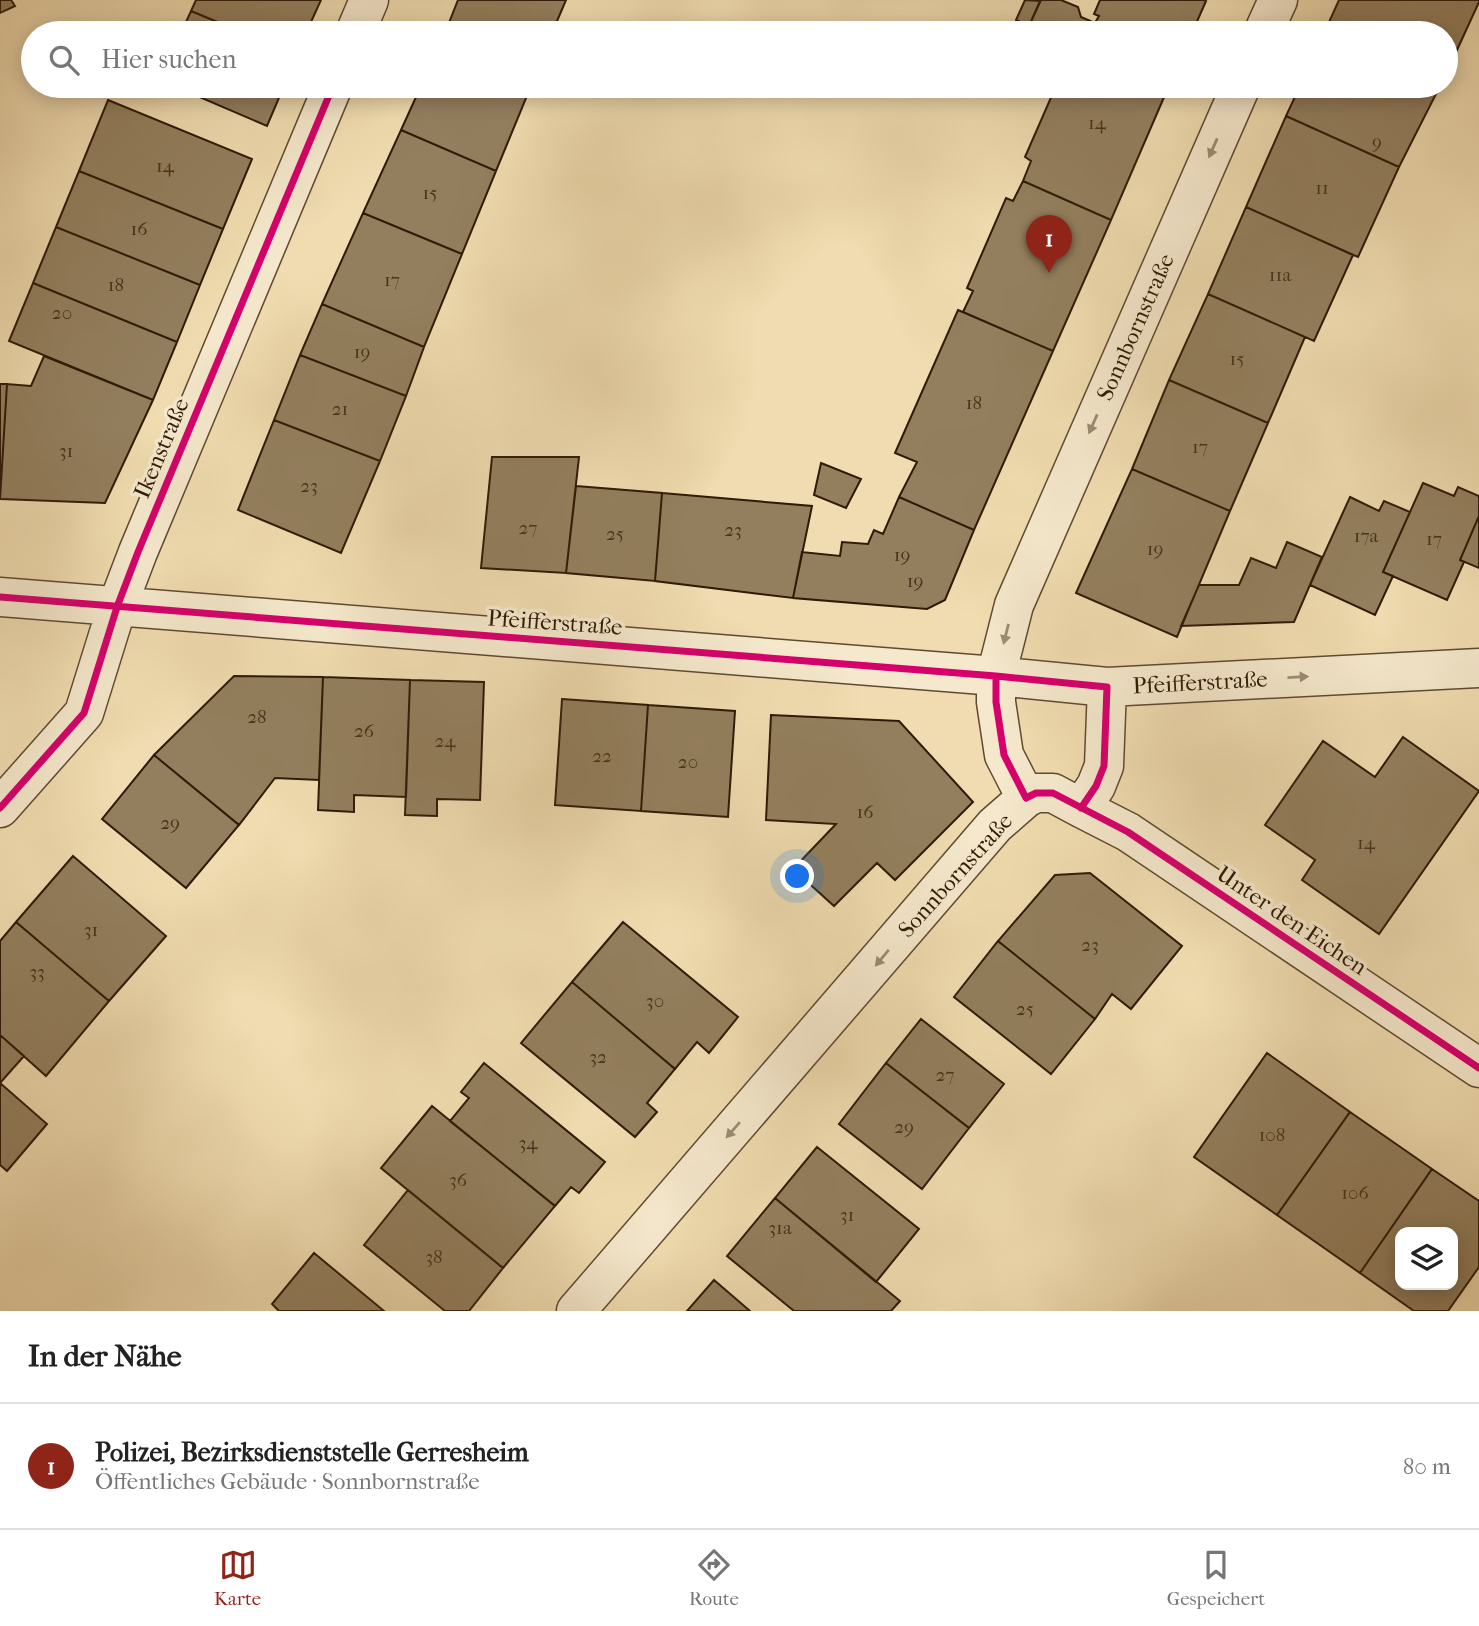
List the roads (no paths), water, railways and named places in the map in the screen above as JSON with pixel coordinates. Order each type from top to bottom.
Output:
[{"type":"street","points":[[360,21],[369,0]]},
{"type":"street","points":[[1268,21],[1278,0]]},
{"type":"street","name":"Ikenstraße","points":[[0,808],[84,713],[117,607],[328,98]]},
{"type":"street","name":"Sonnbornstraße","points":[[576,1311],[995,825],[1026,798],[1004,755],[996,702],[996,676],[1014,606],[1236,98]]},
{"type":"street","name":"Pfeifferstraße","points":[[0,597],[1107,687],[1479,668]]},
{"type":"street","points":[[1081,808],[1096,786],[1104,766],[1107,687]]},
{"type":"street","name":"Unter den Eichen","points":[[1026,798],[1036,793],[1053,793],[1128,832],[1479,1068]]},
{"type":"place","name":"Polizei, Bezirksdienststelle Gerresheim","points":[[1049,273]]}]
